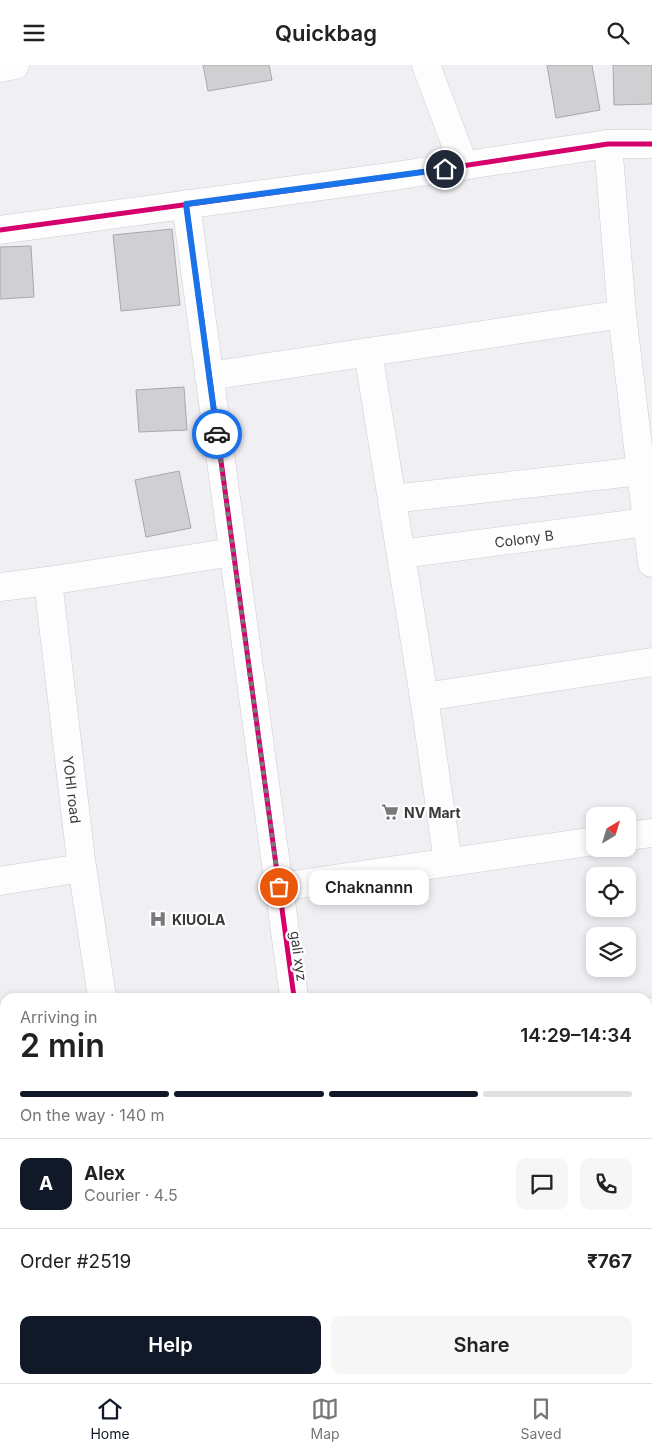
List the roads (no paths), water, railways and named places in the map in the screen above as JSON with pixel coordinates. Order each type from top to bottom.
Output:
[{"type":"street","points":[[0,68],[15,65]]},
{"type":"street","points":[[426,65],[464,166]]},
{"type":"street","points":[[608,144],[622,314],[652,563]]},
{"type":"street","points":[[0,230],[464,166],[608,144],[652,144]]},
{"type":"street","name":"gali xyz","points":[[186,204],[293,993]]},
{"type":"street","points":[[209,376],[622,314]]},
{"type":"street","points":[[368,352],[424,697],[448,862]]},
{"type":"street","points":[[392,499],[641,471]]},
{"type":"street","name":"Colony B","points":[[401,554],[647,522]]},
{"type":"street","points":[[0,587],[233,552]]},
{"type":"street","name":"YOHI road","points":[[48,581],[82,868],[101,993]]},
{"type":"street","points":[[424,697],[652,661]]},
{"type":"street","points":[[636,835],[652,833]]},
{"type":"street","points":[[279,887],[586,842]]},
{"type":"street","points":[[0,881],[82,868]]},
{"type":"place","name":"NV Mart","points":[[390,812]]},
{"type":"place","name":"Chaknannn","points":[[279,887]]},
{"type":"place","name":"KIUOLA","points":[[158,919]]}]
